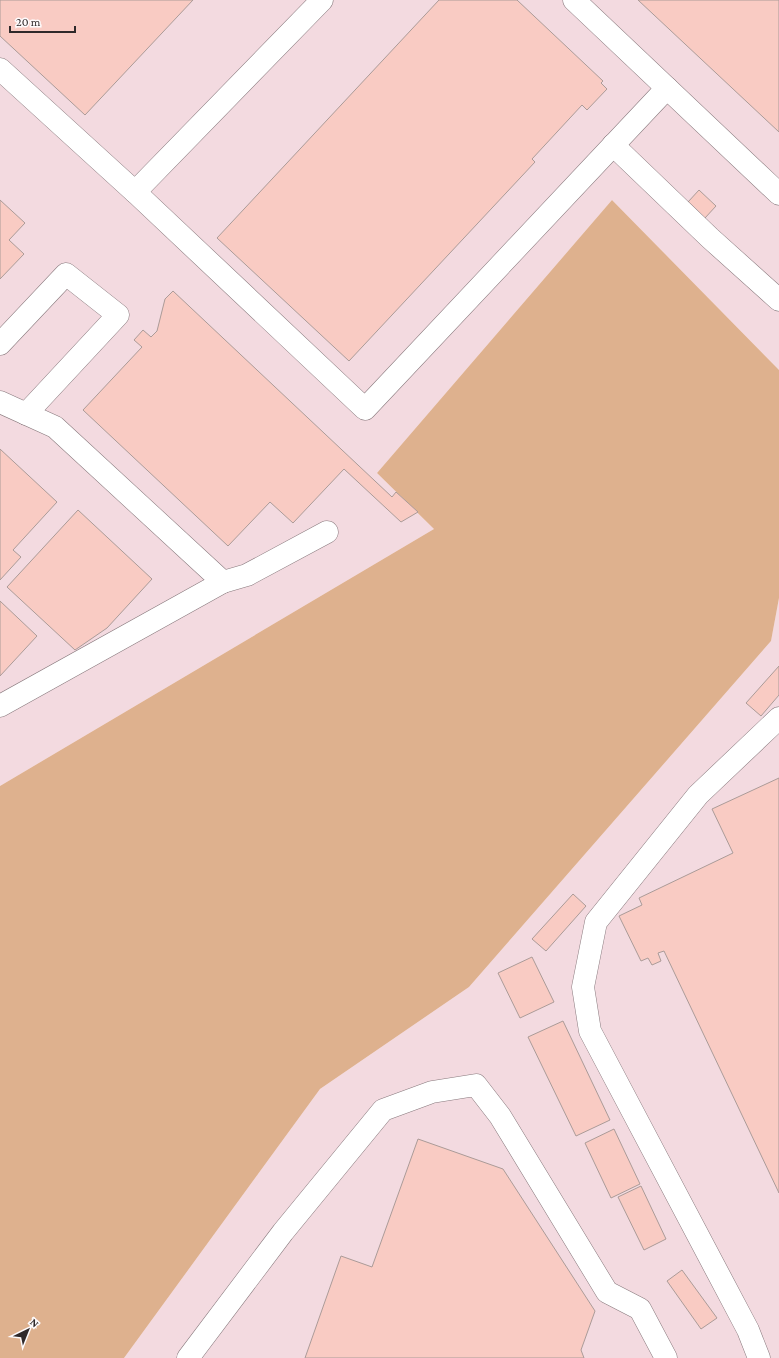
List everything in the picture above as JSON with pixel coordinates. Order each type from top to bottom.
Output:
[{"type":"lane","points":[[135,192],[322,0]]},
{"type":"lane","points":[[574,0],[779,194]]},
{"type":"lane","points":[[0,69],[135,192],[365,409],[667,88]]},
{"type":"lane","points":[[613,145],[710,238],[779,300]]},
{"type":"lane","points":[[0,344],[66,274],[118,315],[26,414]]},
{"type":"lane","points":[[0,402],[55,427],[223,582]]},
{"type":"lane","points":[[0,706],[223,582],[247,575],[327,532]]},
{"type":"lane","points":[[759,1358],[748,1330],[590,1031],[583,987],[596,922],[698,795],[779,718]]},
{"type":"lane","points":[[188,1358],[283,1232],[383,1110],[432,1092],[476,1085],[500,1116],[607,1292],[640,1309],[666,1358]]},
{"type":"shaded area","points":[[0,0],[779,0],[779,370],[612,200],[377,473],[434,529],[0,786]]},
{"type":"shaded area","points":[[612,200],[779,370],[779,598],[771,641],[469,987],[320,1089],[124,1358],[0,1358],[0,786],[434,529],[377,473]]},
{"type":"shaded area","points":[[779,598],[779,1358],[124,1358],[320,1089],[469,987],[771,641]]},
{"type":"building","points":[[0,0],[193,0],[85,115],[0,36]]},
{"type":"building","points":[[439,0],[517,0],[603,81],[601,83],[607,89],[587,110],[582,105],[532,159],[535,162],[349,361],[217,238]]},
{"type":"building","points":[[638,0],[779,0],[779,132]]},
{"type":"building","points":[[699,190],[716,206],[705,218],[688,202]]},
{"type":"building","points":[[0,200],[25,223],[9,240],[24,254],[0,279]]},
{"type":"building","points":[[173,291],[392,497],[396,492],[418,512],[401,522],[344,469],[293,523],[270,502],[228,546],[83,410],[142,347],[134,340],[143,330],[151,337],[157,331],[165,299]]},
{"type":"building","points":[[0,449],[57,502],[13,550],[21,557],[0,580]]},
{"type":"building","points":[[78,510],[152,579],[107,628],[75,650],[7,587]]},
{"type":"building","points":[[0,601],[37,636],[0,676]]},
{"type":"building","points":[[779,666],[779,695],[761,716],[746,703]]},
{"type":"building","points":[[779,778],[779,1193],[664,951],[658,953],[661,961],[652,965],[648,958],[641,961],[619,916],[642,905],[639,898],[733,853],[712,809]]},
{"type":"building","points":[[573,894],[586,906],[546,951],[532,939]]},
{"type":"building","points":[[532,957],[554,1002],[520,1018],[498,973]]},
{"type":"building","points":[[563,1021],[610,1120],[576,1136],[528,1037]]},
{"type":"building","points":[[614,1129],[640,1184],[611,1198],[585,1143]]},
{"type":"building","points":[[418,1139],[503,1169],[595,1311],[581,1350],[584,1358],[305,1358],[341,1256],[372,1267]]},
{"type":"building","points":[[641,1186],[666,1239],[644,1250],[618,1197]]},
{"type":"building","points":[[682,1270],[717,1318],[701,1329],[667,1281]]}]
